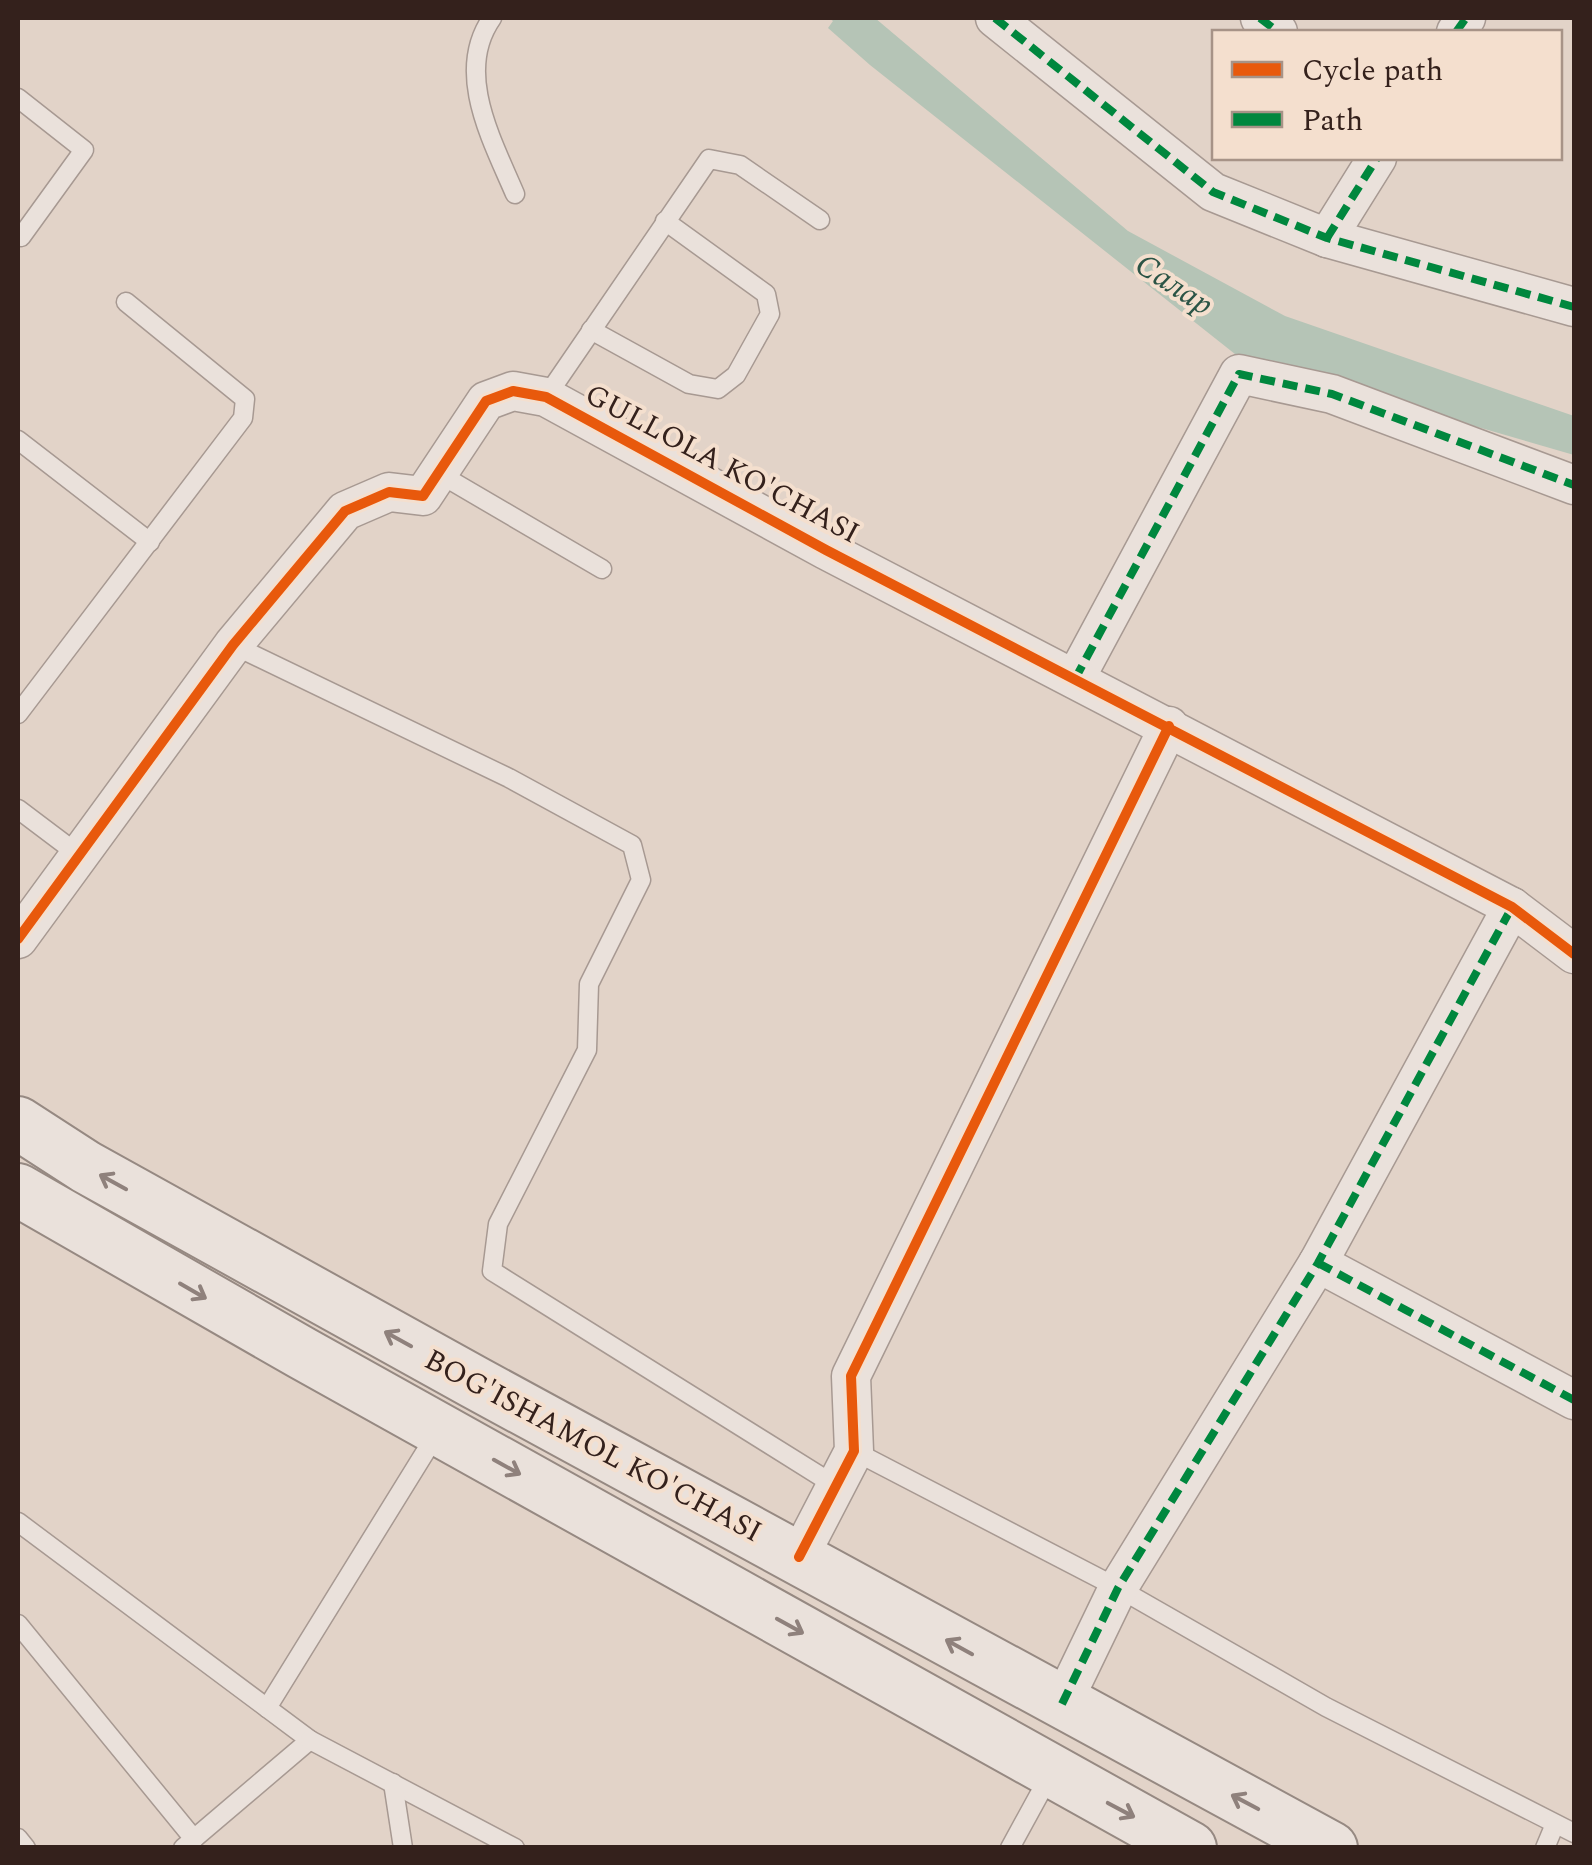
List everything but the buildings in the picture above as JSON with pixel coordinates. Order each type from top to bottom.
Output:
[{"type":"main road","name":"BOG'ISHAMOL KO'CHASI","points":[[18,1123],[103,1176],[1331,1848]]},
{"type":"main road","name":"BOG'ISHAMOL KO'CHASI","points":[[23,1205],[440,1429],[1190,1848]]},
{"type":"main road","points":[[1052,1773],[1072,1709]]},
{"type":"street","points":[[995,18],[1213,192],[1327,238],[1574,307]]},
{"type":"street","points":[[1327,238],[1376,160]]},
{"type":"street","points":[[1075,679],[1239,374],[1332,394],[1574,485]]},
{"type":"street","name":"GULLOLA KO'CHASI","points":[[18,939],[233,644],[346,511],[388,492],[423,496],[486,401],[513,391],[546,397],[1512,907],[1574,954]]},
{"type":"street","points":[[799,1558],[854,1451],[851,1376],[1170,726]]},
{"type":"street","points":[[1072,1709],[1118,1588],[1318,1263],[1512,907]]},
{"type":"street","points":[[1318,1263],[1574,1400]]},
{"type":"lane","points":[[492,18],[480,34],[476,105],[515,194]]},
{"type":"lane","points":[[18,98],[84,150],[21,237]]},
{"type":"lane","points":[[546,397],[708,159],[719,158],[740,165],[820,220]]},
{"type":"lane","points":[[591,330],[689,384],[718,389],[736,375],[770,314],[766,294],[665,221]]},
{"type":"lane","points":[[18,714],[243,418],[246,399],[126,302]]},
{"type":"lane","points":[[18,440],[150,542]]},
{"type":"lane","points":[[438,473],[602,570]]},
{"type":"lane","points":[[233,644],[509,778],[632,845],[642,880],[589,984],[586,1050],[498,1224],[492,1270],[836,1486]]},
{"type":"lane","points":[[18,809],[79,854]]},
{"type":"lane","points":[[267,1708],[440,1429]]},
{"type":"lane","points":[[854,1451],[1118,1588],[1326,1707],[1574,1833]]},
{"type":"lane","points":[[18,1522],[310,1740],[516,1848]]},
{"type":"lane","points":[[18,1624],[188,1843],[310,1740]]},
{"type":"lane","points":[[1010,1848],[1052,1773]]},
{"type":"lane","points":[[393,1783],[403,1848]]},
{"type":"lane","points":[[1545,1848],[1555,1824]]},
{"type":"lane","points":[[18,1838],[26,1848]]},
{"type":"water","name":"Салар","points":[[829,18],[875,18],[1128,231],[1285,316],[1574,416],[1574,455],[1240,358],[870,65],[828,28],[833,21]]},
{"type":"marked path","points":[[995,18],[1213,192],[1327,238],[1574,307]]},
{"type":"marked path","points":[[1260,18],[1275,30]]},
{"type":"marked path","points":[[1457,30],[1466,18]]},
{"type":"marked path","points":[[1327,238],[1376,160]]},
{"type":"marked path","points":[[1075,679],[1239,374],[1332,394],[1574,485]]},
{"type":"marked path","points":[[1062,1704],[1118,1588],[1318,1263],[1512,907]]},
{"type":"marked path","points":[[1318,1263],[1574,1400]]},
{"type":"cycle path","points":[[18,939],[233,645],[345,511],[389,492],[423,496],[486,401],[513,391],[546,397],[826,550],[1512,907],[1574,954]]},
{"type":"cycle path","points":[[799,1557],[854,1451],[851,1376],[1169,726]]}]
